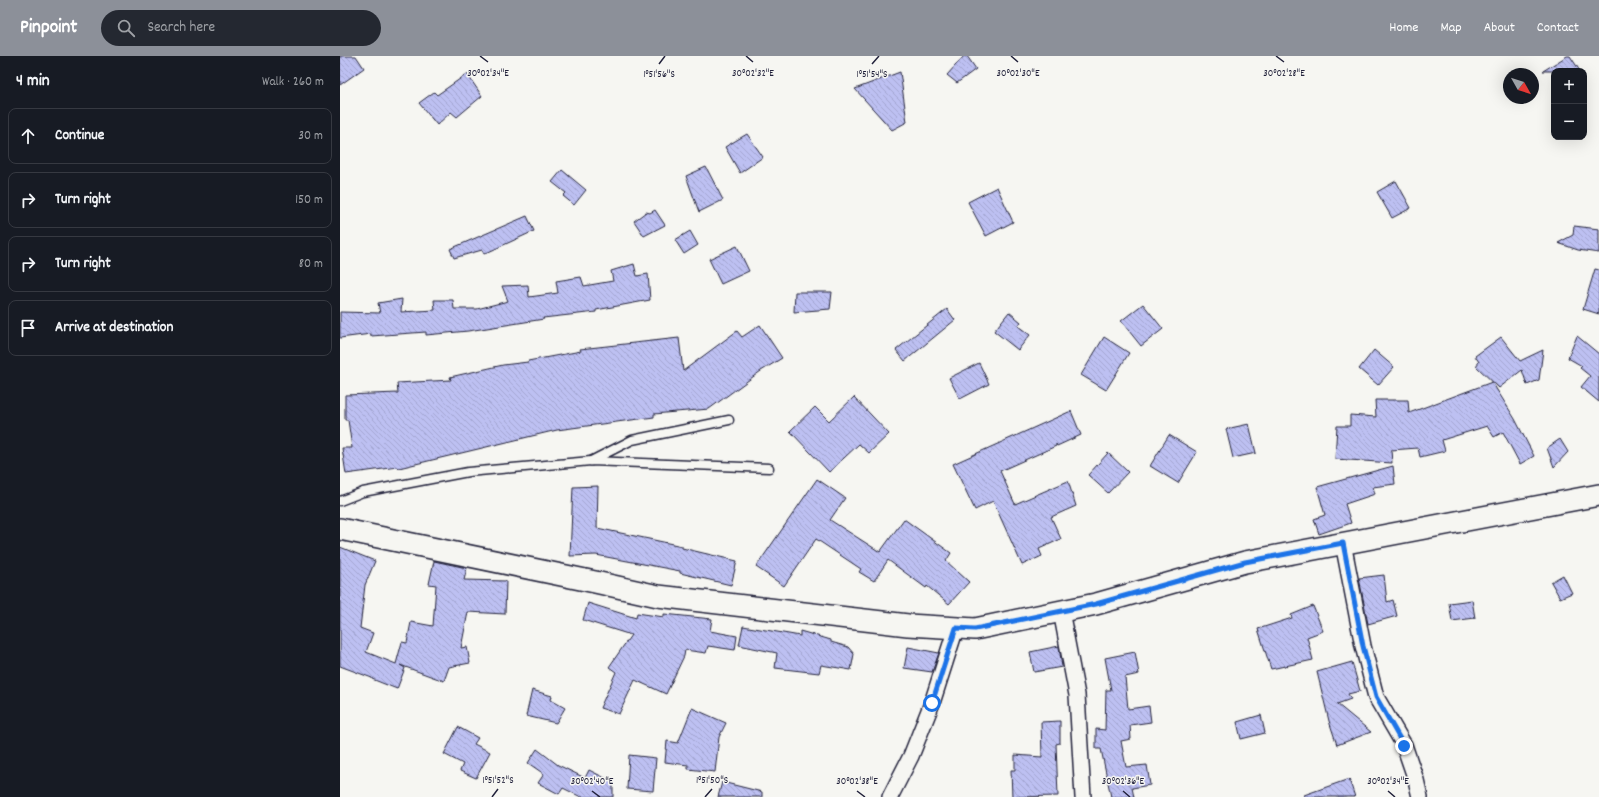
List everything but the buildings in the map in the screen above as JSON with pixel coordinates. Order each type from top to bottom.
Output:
[{"type":"street","points":[[340,529],[658,596],[908,625],[975,629],[1096,604],[1245,562],[1599,494]]},
{"type":"street","points":[[1343,543],[1363,646],[1376,697],[1404,746],[1416,780],[1420,797]]},
{"type":"street","points":[[1061,611],[1077,696],[1084,797]]},
{"type":"street","points":[[890,797],[911,756],[932,703],[956,628]]},
{"type":"lane","points":[[591,461],[632,440],[729,420]]},
{"type":"lane","points":[[340,501],[363,492],[468,472],[591,461],[769,468]]},
{"type":"route","points":[[932,703],[956,628],[975,629],[1096,604],[1245,562],[1343,543],[1363,646],[1376,697],[1404,746]]}]
